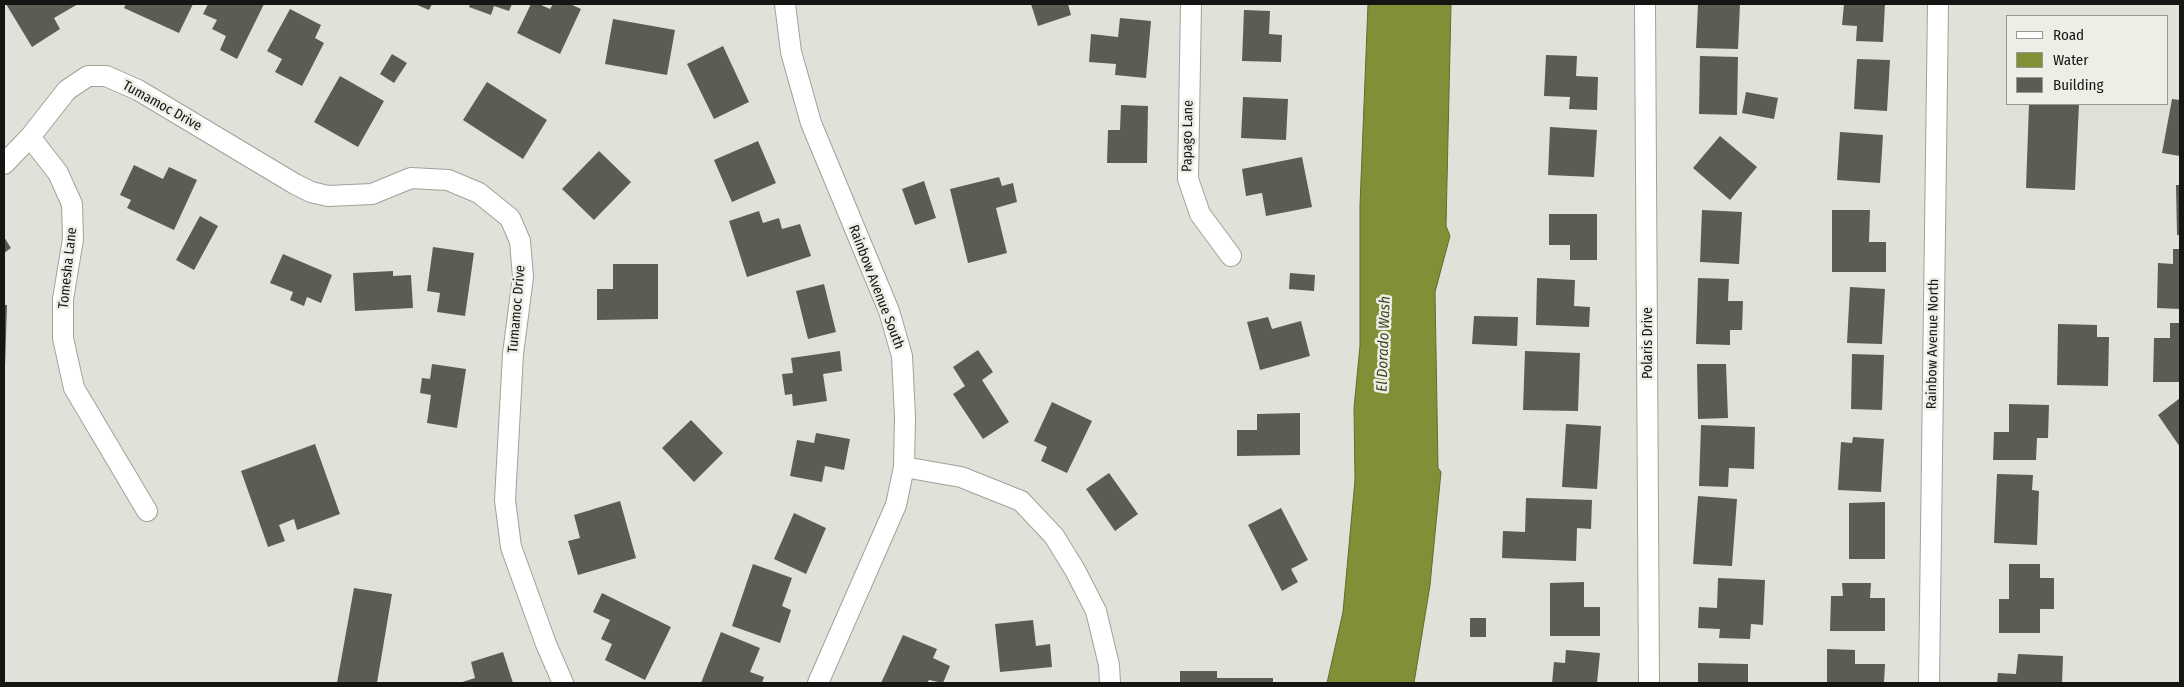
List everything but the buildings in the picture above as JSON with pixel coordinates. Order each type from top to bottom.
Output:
[{"type":"street","name":"Rainbow Avenue South","points":[[785,4],[791,52],[811,123],[888,311],[902,356],[905,417],[904,467],[896,504],[818,683]]},
{"type":"street","name":"Papago Lane","points":[[1191,4],[1188,179],[1200,214],[1231,256]]},
{"type":"street","name":"Polaris Drive","points":[[1645,4],[1649,683]]},
{"type":"street","name":"Rainbow Avenue North","points":[[1929,683],[1938,4]]},
{"type":"street","name":"Tumamoc Drive","points":[[4,164],[30,137],[67,90],[88,76],[106,76],[138,90],[311,192],[328,196],[372,194],[411,178],[448,180],[479,193],[510,218],[520,240],[522,277],[513,354],[505,500],[511,548],[546,644],[563,683]]},
{"type":"street","name":"Tomesha Lane","points":[[30,137],[58,173],[72,204],[74,239],[63,299],[63,338],[74,388],[147,511]]},
{"type":"street","points":[[904,467],[961,477],[1021,501],[1054,536],[1076,570],[1096,611],[1109,665],[1110,683]]},
{"type":"water","name":"El Dorado Wash","points":[[1368,4],[1451,4],[1446,226],[1450,236],[1435,292],[1438,468],[1441,472],[1430,585],[1414,683],[1327,683],[1343,612],[1355,480],[1354,408],[1360,346],[1360,205]]}]
